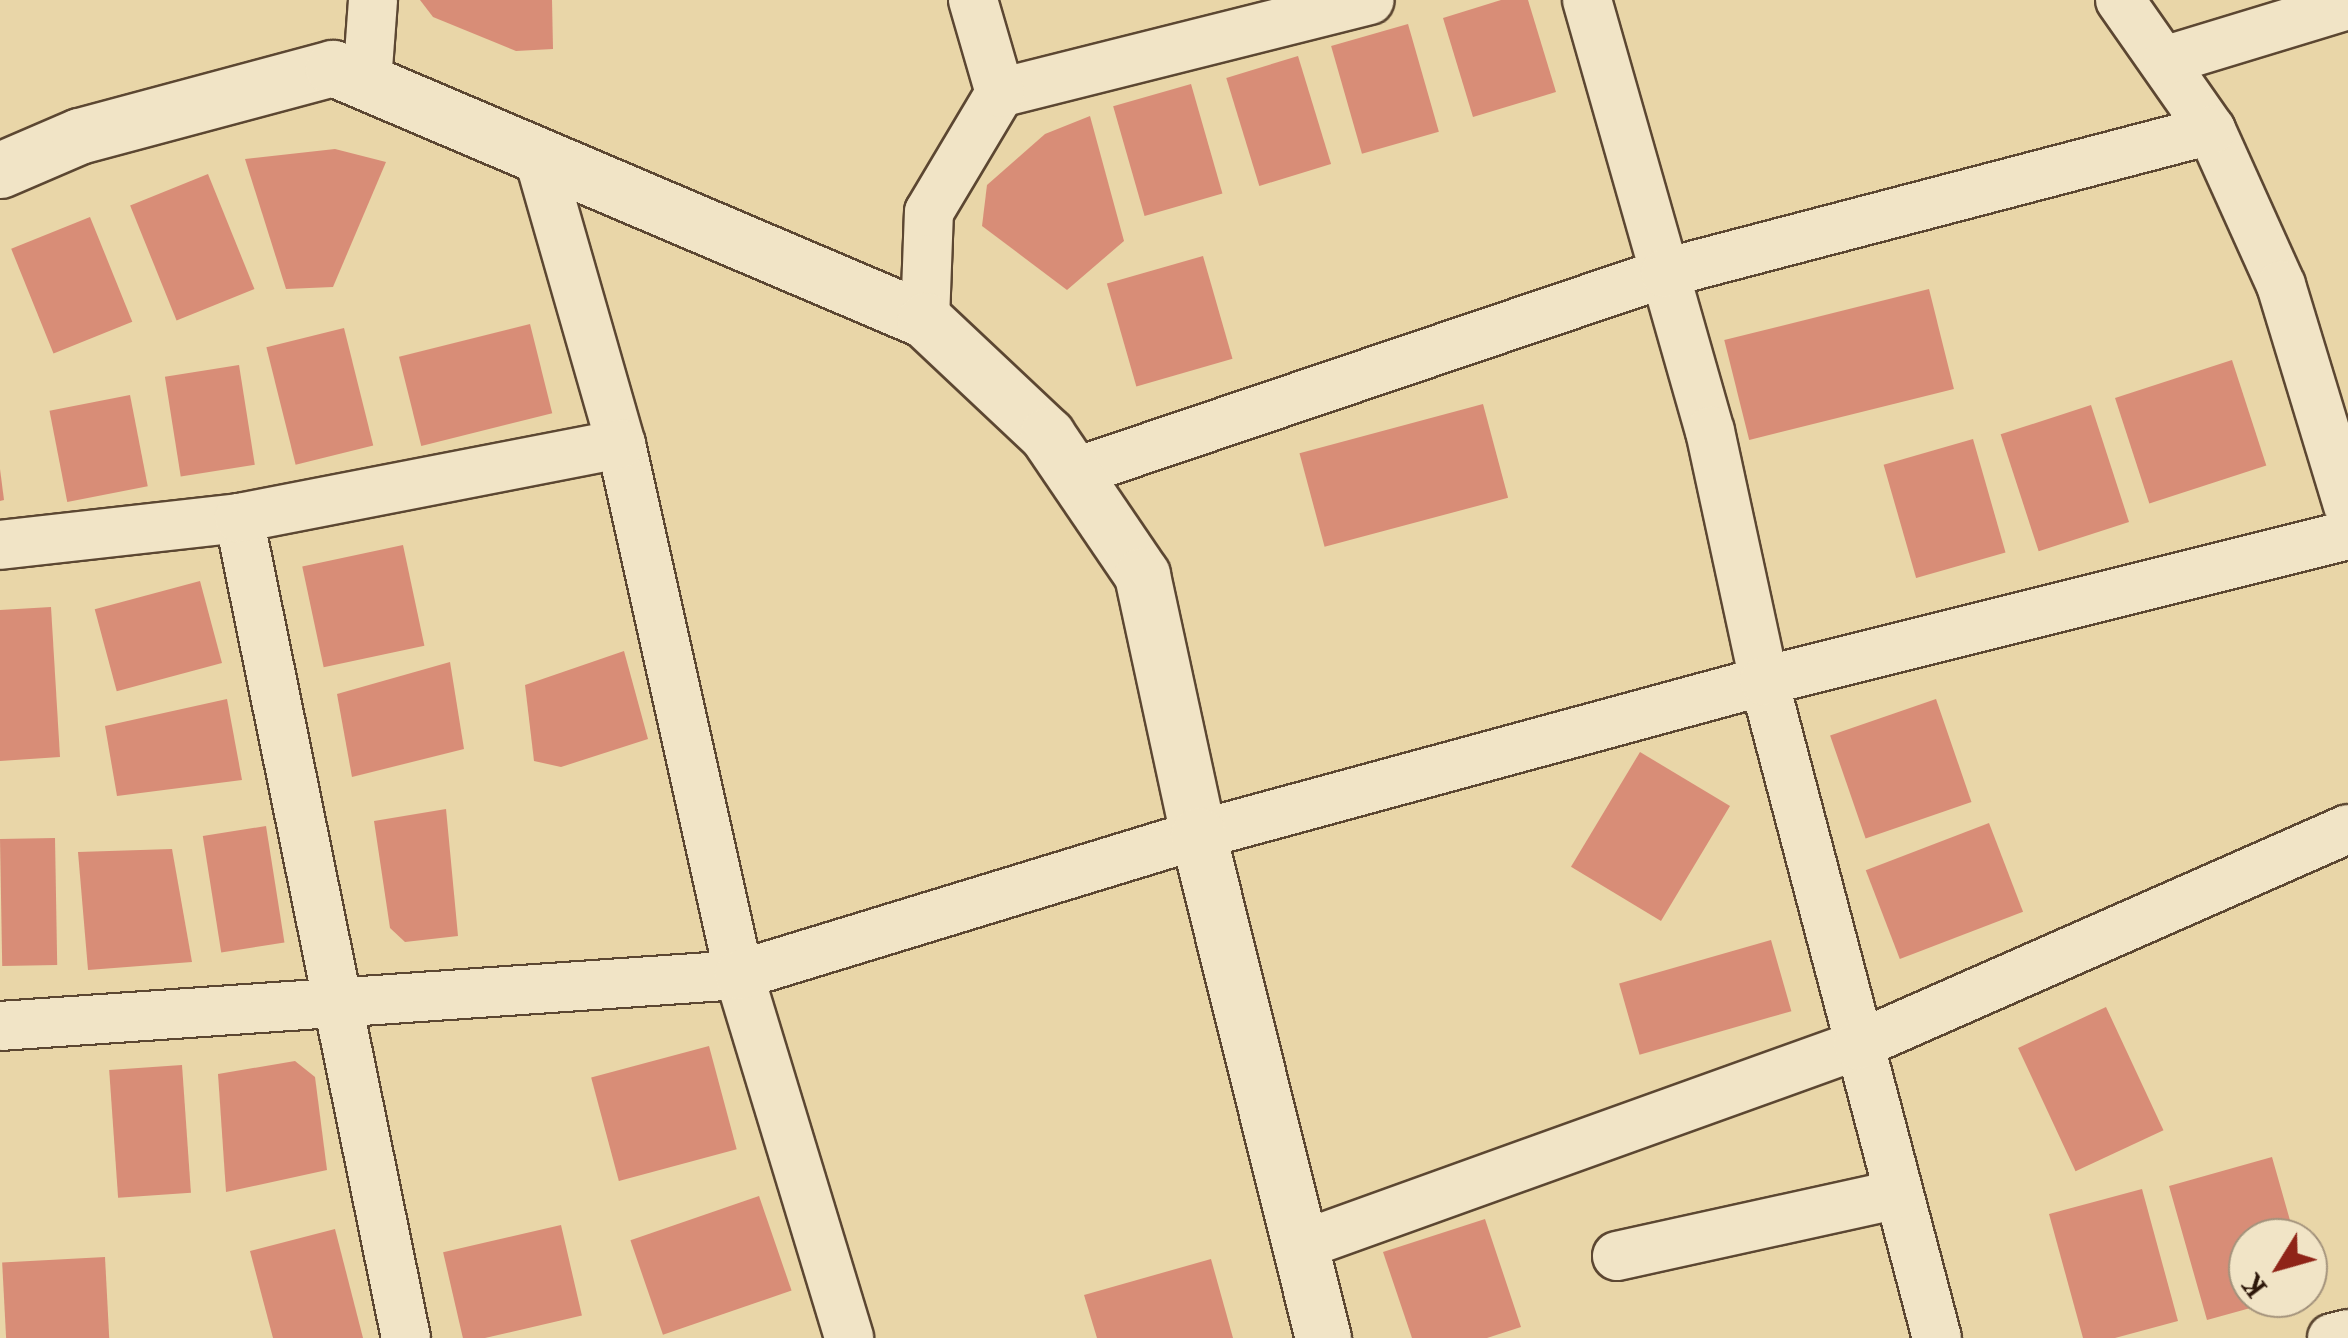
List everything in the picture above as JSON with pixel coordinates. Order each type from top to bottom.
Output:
[{"type":"street","points":[[368,82],[373,0]]},
{"type":"street","points":[[973,0],[1000,93]]},
{"type":"street","points":[[925,320],[929,212],[1000,93],[1368,0]]},
{"type":"street","points":[[1587,0],[1710,431],[1764,682],[1895,1195],[1937,1338]]},
{"type":"street","points":[[2120,0],[2167,60],[2211,130],[2281,286],[2348,506]]},
{"type":"street","points":[[2167,60],[2348,5]]},
{"type":"street","points":[[0,170],[79,136],[333,68],[925,320],[1048,435],[1142,575],[1198,835],[1323,1338]]},
{"type":"street","points":[[1073,472],[1666,274],[2211,130]]},
{"type":"street","points":[[538,155],[622,444],[739,975],[848,1338]]},
{"type":"street","points":[[0,545],[238,518],[622,444]]},
{"type":"street","points":[[238,518],[406,1338]]},
{"type":"street","points":[[0,1026],[739,975],[1198,835],[1764,682],[2348,535]]},
{"type":"street","points":[[1302,1245],[1858,1044],[2348,828]]},
{"type":"street","points":[[1617,1256],[1895,1195]]},
{"type":"street","points":[[2332,1338],[2348,1334]]},
{"type":"building","points":[[420,0],[552,0],[553,49],[516,51],[433,17]]},
{"type":"building","points":[[1501,0],[1528,0],[1556,92],[1473,117],[1443,18]]},
{"type":"building","points":[[1408,24],[1439,132],[1362,154],[1331,46]]},
{"type":"building","points":[[1298,56],[1331,164],[1259,186],[1226,78]]},
{"type":"building","points":[[1191,84],[1222,194],[1145,216],[1113,106]]},
{"type":"building","points":[[1090,116],[1124,241],[1067,290],[982,226],[987,185],[1045,134]]},
{"type":"building","points":[[335,149],[386,162],[333,287],[286,289],[245,159]]},
{"type":"building","points":[[208,174],[254,289],[177,320],[130,205]]},
{"type":"building","points":[[90,217],[132,322],[54,354],[11,249]]},
{"type":"building","points":[[1203,256],[1232,359],[1136,386],[1107,284]]},
{"type":"building","points":[[1929,289],[1954,389],[1749,440],[1724,340]]},
{"type":"building","points":[[530,324],[552,413],[421,446],[399,357]]},
{"type":"building","points":[[344,328],[373,445],[296,465],[266,347]]},
{"type":"building","points":[[2232,360],[2266,466],[2149,504],[2115,398]]},
{"type":"building","points":[[239,365],[255,465],[181,476],[165,377]]},
{"type":"building","points":[[130,395],[148,486],[67,502],[50,411]]},
{"type":"building","points":[[1483,404],[1508,498],[1325,547],[1299,453]]},
{"type":"building","points":[[2091,405],[2129,522],[2039,551],[2001,434]]},
{"type":"building","points":[[1973,439],[2006,552],[1916,578],[1884,465]]},
{"type":"building","points":[[0,469],[4,500],[0,501]]},
{"type":"building","points":[[403,545],[424,646],[324,667],[302,566]]},
{"type":"building","points":[[200,581],[222,663],[117,691],[95,609]]},
{"type":"building","points":[[51,607],[60,757],[0,761],[0,610]]},
{"type":"building","points":[[624,651],[648,739],[561,767],[534,761],[525,685]]},
{"type":"building","points":[[450,662],[464,749],[352,777],[337,694]]},
{"type":"building","points":[[227,699],[242,780],[117,796],[105,726]]},
{"type":"building","points":[[1936,699],[1971,802],[1866,839],[1830,735]]},
{"type":"building","points":[[1640,752],[1730,806],[1661,921],[1571,867]]},
{"type":"building","points":[[446,809],[458,936],[405,942],[390,928],[374,821]]},
{"type":"building","points":[[1989,823],[2023,912],[1900,959],[1866,870]]},
{"type":"building","points":[[266,826],[284,943],[221,953],[203,836]]},
{"type":"building","points":[[55,838],[57,965],[2,966],[0,839]]},
{"type":"building","points":[[172,849],[192,962],[88,970],[78,852]]},
{"type":"building","points":[[1771,940],[1791,1011],[1640,1055],[1619,984]]},
{"type":"building","points":[[2106,1007],[2163,1130],[2076,1171],[2018,1048]]},
{"type":"building","points":[[709,1046],[737,1149],[619,1181],[591,1078]]},
{"type":"building","points":[[295,1061],[315,1077],[327,1170],[226,1192],[218,1074]]},
{"type":"building","points":[[182,1065],[191,1193],[118,1198],[109,1070]]},
{"type":"building","points":[[2272,1157],[2289,1218],[2228,1218],[2228,1314],[2207,1320],[2169,1186]]},
{"type":"building","points":[[2142,1189],[2178,1321],[2115,1338],[2083,1338],[2049,1214]]},
{"type":"building","points":[[759,1196],[792,1291],[663,1335],[630,1240]]},
{"type":"building","points":[[1485,1219],[1521,1327],[1487,1338],[1412,1338],[1383,1252]]},
{"type":"building","points":[[561,1225],[582,1316],[485,1338],[463,1338],[443,1252]]},
{"type":"building","points":[[335,1229],[363,1338],[273,1338],[250,1251]]},
{"type":"building","points":[[105,1257],[109,1338],[6,1338],[2,1262]]},
{"type":"building","points":[[1211,1259],[1233,1338],[1097,1338],[1084,1295]]}]
